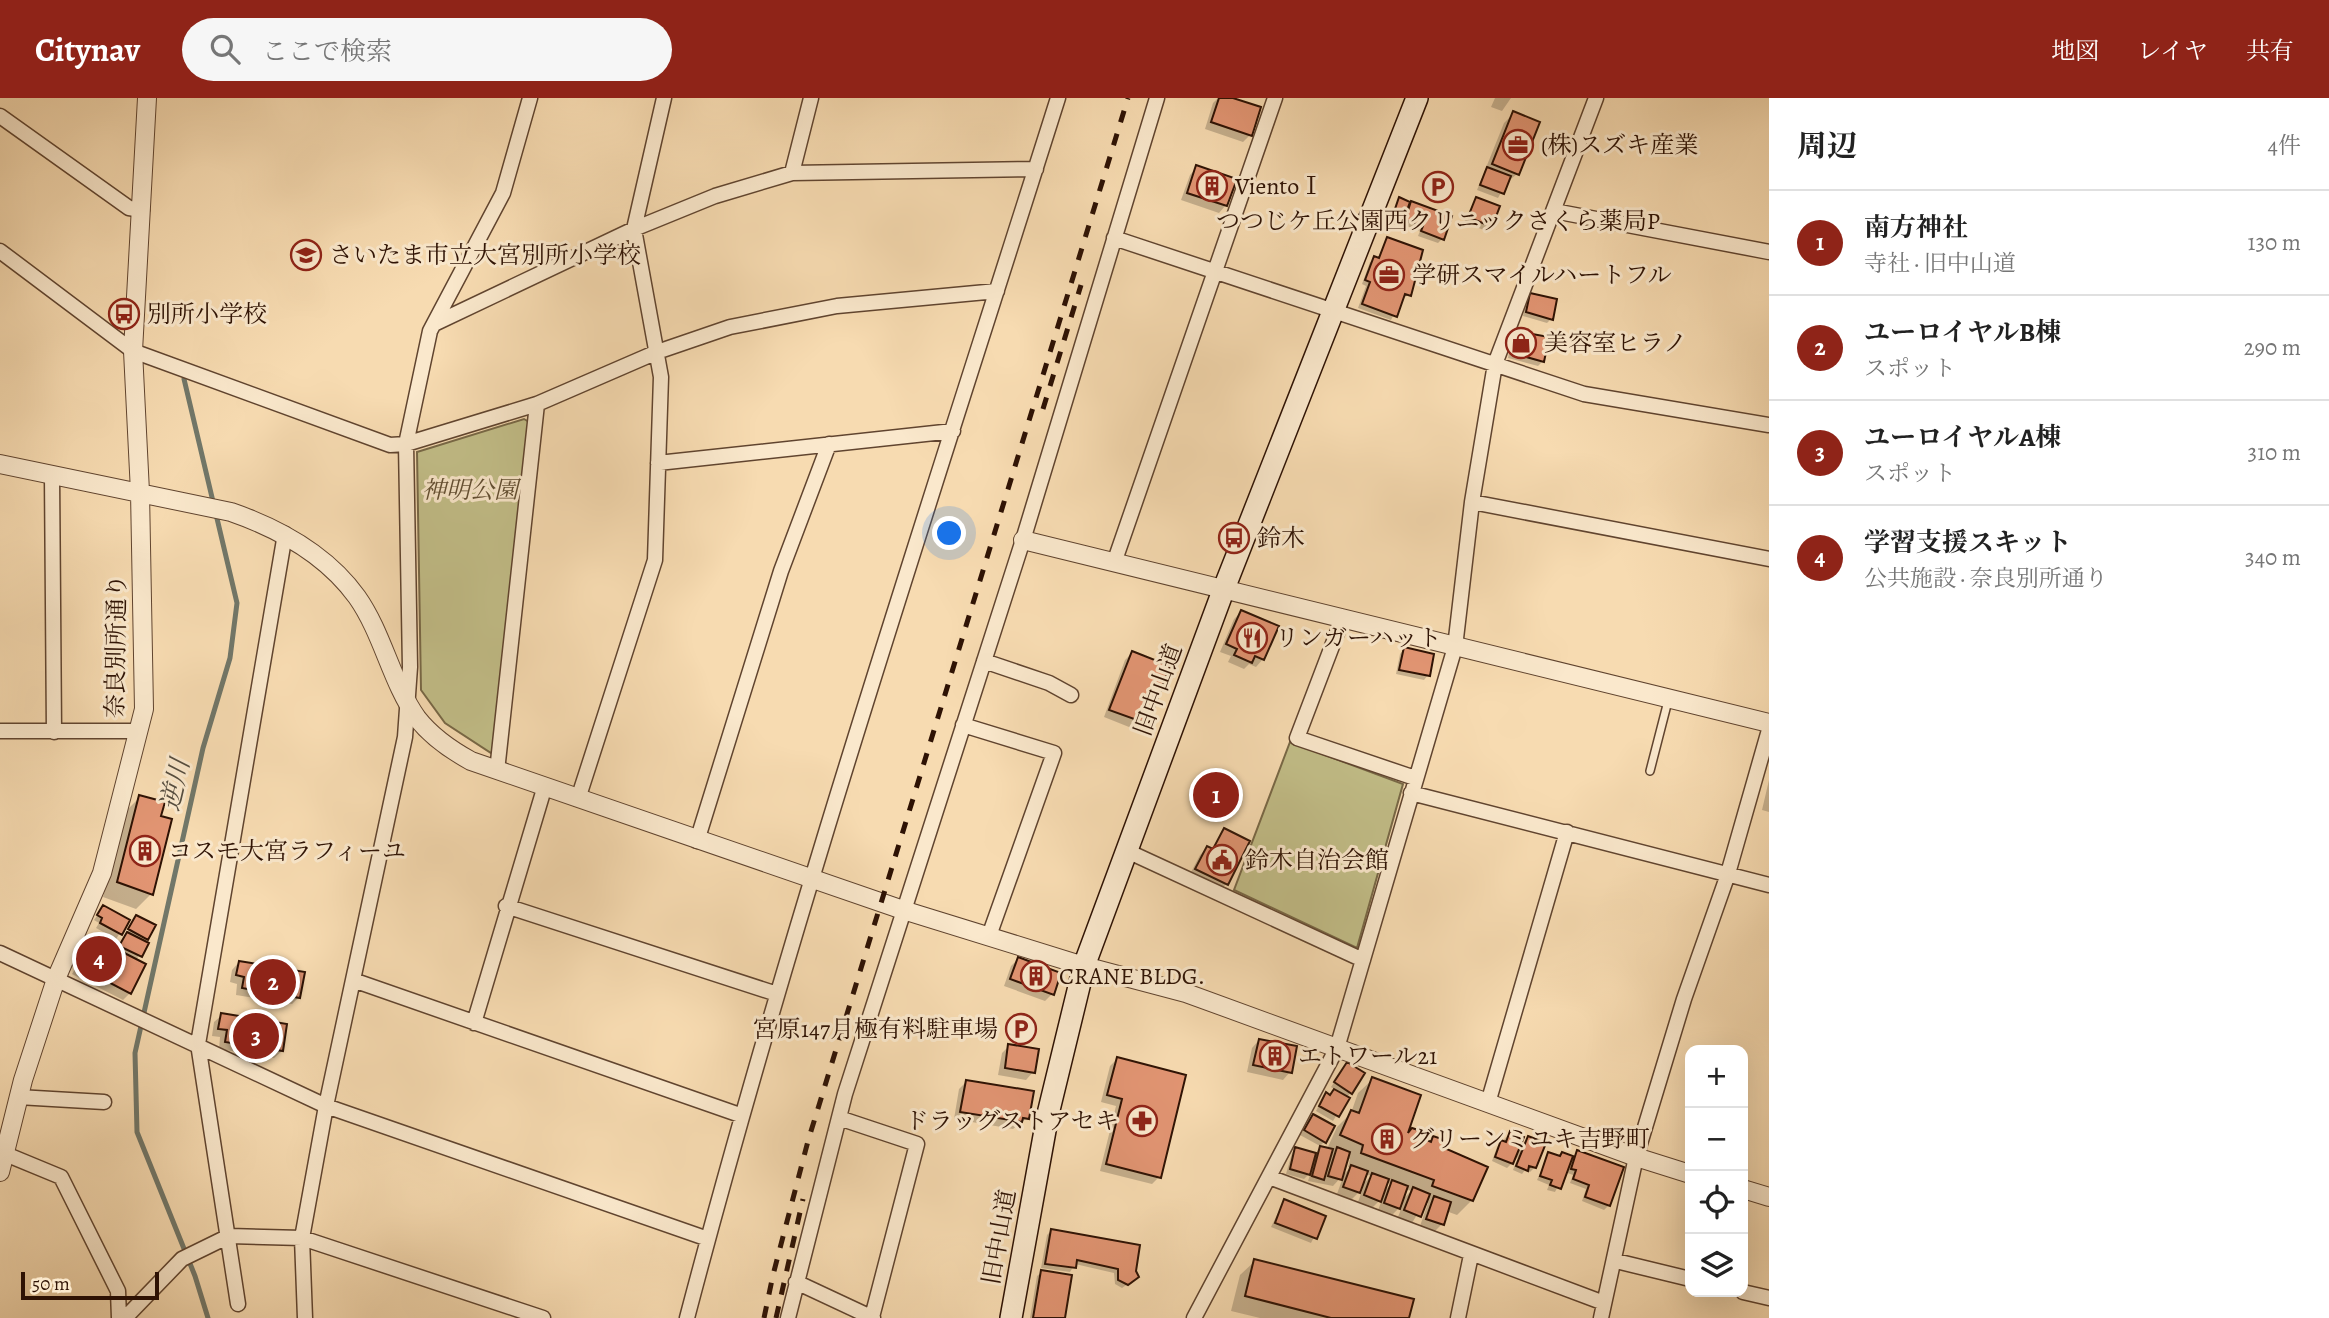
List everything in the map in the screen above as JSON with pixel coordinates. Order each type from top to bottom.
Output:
[{"type":"main road","name":"旧中山道","points":[[1012,1318],[1048,1114],[1084,965],[1223,591],[1336,311],[1417,98]]},
{"type":"street","name":"奈良別所通り","points":[[1,1167],[18,1097],[56,979],[102,873],[139,731],[145,690],[133,351],[147,98]]},
{"type":"street","points":[[305,1318],[302,1238],[326,1107],[405,737],[410,667],[406,444],[434,324],[503,193],[530,98]]},
{"type":"street","points":[[578,799],[655,560],[660,377],[634,229],[664,98]]},
{"type":"street","points":[[792,173],[811,98]]},
{"type":"street","points":[[687,1318],[740,1115],[810,878],[1058,98]]},
{"type":"street","points":[[788,1318],[839,1118],[903,909],[1023,540],[1157,98]]},
{"type":"street","points":[[1114,563],[1275,98]]},
{"type":"street","points":[[1194,1318],[1337,1048],[1455,647],[1472,502],[1495,363],[1595,98]]},
{"type":"street","points":[[0,116],[128,208],[142,210]]},
{"type":"street","points":[[434,324],[634,229],[715,196],[792,173],[1036,169]]},
{"type":"street","points":[[1554,211],[1769,252]]},
{"type":"street","points":[[1114,238],[1584,394],[1769,425]]},
{"type":"street","points":[[0,252],[133,351],[390,445],[406,444],[537,404],[657,352],[730,327],[837,306],[998,291]]},
{"type":"street","points":[[497,771],[537,404]]},
{"type":"street","points":[[658,463],[953,431]]},
{"type":"street","points":[[697,841],[781,571],[829,444]]},
{"type":"street","points":[[0,464],[228,511],[285,534],[310,550],[358,598],[418,719],[452,750],[497,771],[903,909],[1084,965],[1186,993],[1685,1172]]},
{"type":"street","points":[[52,475],[54,732]]},
{"type":"street","points":[[1472,502],[1769,559]]},
{"type":"street","points":[[238,1304],[198,1044],[285,534]]},
{"type":"street","points":[[1023,540],[1769,723]]},
{"type":"street","points":[[1342,620],[1297,738],[1415,778]]},
{"type":"street","points":[[984,661],[1049,683],[1071,695]]},
{"type":"street","points":[[963,725],[1054,754],[989,936]]},
{"type":"street","points":[[1269,1177],[1471,1255],[1602,1310],[1616,1261],[1636,1157],[1684,999],[1727,877],[1769,730]]},
{"type":"street","points":[[0,731],[139,731]]},
{"type":"street","points":[[474,1023],[506,906],[544,789]]},
{"type":"street","points":[[1411,793],[1567,832],[1727,877],[1769,885]]},
{"type":"street","points":[[1488,1103],[1567,832]]},
{"type":"street","points":[[1127,851],[1363,960]]},
{"type":"street","points":[[506,906],[777,995]]},
{"type":"street","points":[[0,953],[198,1044],[326,1107],[708,1239]]},
{"type":"street","points":[[353,980],[740,1115]]},
{"type":"street","points":[[18,1097],[104,1102]]},
{"type":"street","points":[[796,1282],[873,1318],[917,1143],[839,1118]]},
{"type":"street","points":[[1,1167],[61,1177],[118,1291],[119,1318]]},
{"type":"street","points":[[1748,1191],[1769,1197]]},
{"type":"street","points":[[125,1318],[182,1259],[229,1236],[302,1238],[515,1314],[543,1318]]},
{"type":"street","points":[[1458,1318],[1471,1255]]},
{"type":"street","points":[[1616,1261],[1685,1278]]},
{"type":"street","points":[[1748,1293],[1769,1298]]},
{"type":"lane","points":[[1650,771],[1669,699]]},
{"type":"green space","name":"神明公園","points":[[524,419],[529,422],[494,748],[491,753],[445,723],[421,690],[417,452]]},
{"type":"green space","points":[[1290,742],[1403,784],[1357,948],[1234,890]]},
{"type":"building","points":[[1219,98],[1233,98],[1261,107],[1252,136],[1211,122]]},
{"type":"building","points":[[1513,111],[1540,122],[1519,175],[1492,164]]},
{"type":"building","name":"VientoⅠ","points":[[1196,165],[1237,179],[1227,206],[1187,193]]},
{"type":"building","points":[[1487,167],[1511,176],[1504,194],[1480,185]]},
{"type":"building","points":[[1399,197],[1410,202],[1406,213],[1395,209]]},
{"type":"building","points":[[1476,197],[1500,206],[1492,227],[1468,217]]},
{"type":"building","points":[[1411,201],[1452,216],[1444,240],[1421,231],[1423,226],[1405,220]]},
{"type":"building","points":[[1387,237],[1423,250],[1411,296],[1405,294],[1397,317],[1362,304],[1370,282],[1365,280],[1374,256],[1379,258]]},
{"type":"building","points":[[1530,293],[1557,299],[1553,320],[1526,312]]},
{"type":"building","points":[[1516,331],[1549,337],[1544,362],[1512,353]]},
{"type":"building","points":[[1241,610],[1279,626],[1264,660],[1255,656],[1252,663],[1234,655],[1237,649],[1226,644]]},
{"type":"building","points":[[1404,647],[1434,654],[1430,676],[1399,670]]},
{"type":"building","points":[[1132,651],[1170,666],[1148,724],[1109,710]]},
{"type":"building","name":"コスモ大宮ラフィーユ","points":[[139,795],[165,802],[161,816],[172,819],[153,895],[117,882]]},
{"type":"building","points":[[1224,828],[1250,841],[1228,885],[1195,869],[1207,846],[1213,849]]},
{"type":"building","points":[[103,905],[130,920],[122,935],[100,923],[102,918],[97,915]]},
{"type":"building","points":[[136,915],[156,925],[148,940],[128,929]]},
{"type":"building","points":[[127,932],[149,943],[142,957],[119,946]]},
{"type":"building","points":[[93,937],[146,964],[131,994],[78,966]]},
{"type":"building","name":"CRANE BLDG.","points":[[1018,957],[1061,973],[1054,995],[1010,979]]},
{"type":"building","points":[[239,961],[305,972],[300,998],[242,988],[244,977],[236,975]]},
{"type":"building","points":[[221,1013],[287,1024],[283,1051],[225,1042],[227,1030],[218,1029]]},
{"type":"building","name":"エトワール21","points":[[1259,1039],[1297,1046],[1292,1073],[1253,1065]]},
{"type":"building","points":[[1008,1044],[1039,1049],[1035,1073],[1005,1068]]},
{"type":"building","points":[[1117,1057],[1186,1075],[1161,1178],[1106,1164],[1122,1099],[1107,1095]]},
{"type":"building","points":[[1347,1062],[1365,1073],[1352,1094],[1334,1082]]},
{"type":"building","name":"グリーンミユキ吉野町","points":[[1372,1077],[1421,1095],[1408,1133],[1412,1128],[1424,1132],[1422,1138],[1431,1142],[1433,1136],[1445,1140],[1442,1147],[1488,1167],[1473,1201],[1432,1186],[1434,1180],[1361,1153],[1363,1145],[1340,1135],[1351,1110],[1359,1113]]},
{"type":"building","points":[[966,1080],[1034,1091],[1029,1119],[1023,1118],[1022,1122],[960,1112]]},
{"type":"building","points":[[1334,1089],[1350,1098],[1339,1117],[1319,1106],[1326,1092],[1330,1095]]},
{"type":"building","points":[[1313,1114],[1335,1126],[1326,1143],[1304,1130]]},
{"type":"building","points":[[1510,1131],[1524,1137],[1513,1164],[1495,1157],[1501,1140],[1506,1142]]},
{"type":"building","points":[[1528,1136],[1546,1143],[1536,1168],[1529,1166],[1528,1171],[1516,1166]]},
{"type":"building","points":[[1320,1146],[1333,1149],[1324,1180],[1312,1176]]},
{"type":"building","points":[[1295,1147],[1316,1153],[1310,1175],[1290,1169]]},
{"type":"building","points":[[1337,1147],[1350,1152],[1342,1180],[1328,1176]]},
{"type":"building","points":[[1577,1150],[1624,1167],[1610,1206],[1585,1197],[1589,1185],[1573,1179],[1576,1170],[1571,1169]]},
{"type":"building","points":[[1548,1152],[1560,1156],[1562,1152],[1573,1156],[1561,1189],[1550,1185],[1552,1180],[1540,1176]]},
{"type":"building","points":[[1351,1165],[1368,1171],[1360,1193],[1343,1187]]},
{"type":"building","points":[[1372,1173],[1389,1179],[1381,1202],[1364,1195]]},
{"type":"building","points":[[1392,1180],[1408,1186],[1400,1209],[1384,1203]]},
{"type":"building","points":[[1413,1187],[1430,1194],[1421,1217],[1404,1210]]},
{"type":"building","points":[[1434,1196],[1451,1202],[1444,1225],[1426,1219]]},
{"type":"building","points":[[1284,1199],[1326,1216],[1317,1239],[1275,1223]]},
{"type":"building","points":[[1051,1229],[1140,1245],[1136,1271],[1139,1277],[1128,1285],[1118,1280],[1118,1269],[1077,1260],[1076,1268],[1045,1264]]},
{"type":"building","points":[[1254,1259],[1414,1299],[1409,1318],[1331,1318],[1245,1296]]},
{"type":"building","points":[[1041,1270],[1072,1275],[1065,1318],[1033,1318]]},
{"type":"waterway","name":"逆川","points":[[184,379],[237,603],[230,658],[203,748],[135,1053],[137,1132],[195,1276],[208,1318]]},
{"type":"railway","points":[[764,1318],[808,1141],[1128,98]]},
{"type":"railway","points":[[1043,409],[1081,285]]},
{"type":"railway","points":[[776,1318],[803,1199]]},
{"type":"place","name":"(株)スズキ産業","points":[[1518,145]]},
{"type":"place","name":"VientoⅠ","points":[[1212,186]]},
{"type":"place","name":"つつじケ丘公園西クリニックさくら薬局P","points":[[1438,187]]},
{"type":"place","name":"さいたま市立大宮別所小学校","points":[[306,255]]},
{"type":"place","name":"学研スマイルハートフル","points":[[1389,275]]},
{"type":"place","name":"別所小学校","points":[[124,314]]},
{"type":"place","name":"美容室ヒラノ","points":[[1521,343]]},
{"type":"place","name":"鈴木","points":[[1234,538]]},
{"type":"place","name":"リンガーハット","points":[[1252,638]]},
{"type":"place","name":"南方神社","points":[[1216,795]]},
{"type":"place","name":"コスモ大宮ラフィーユ","points":[[145,851]]},
{"type":"place","name":"鈴木自治会館","points":[[1222,860]]},
{"type":"place","name":"学習支援スキット","points":[[99,959]]},
{"type":"place","name":"CRANE BLDG.","points":[[1036,976]]},
{"type":"place","name":"ユーロイヤルB棟","points":[[273,982]]},
{"type":"place","name":"宮原147月極有料駐車場","points":[[1021,1029]]},
{"type":"place","name":"ユーロイヤルA棟","points":[[256,1036]]},
{"type":"place","name":"エトワール21","points":[[1275,1056]]},
{"type":"place","name":"ドラッグストアセキ","points":[[1142,1121]]},
{"type":"place","name":"グリーンミユキ吉野町","points":[[1387,1139]]}]
